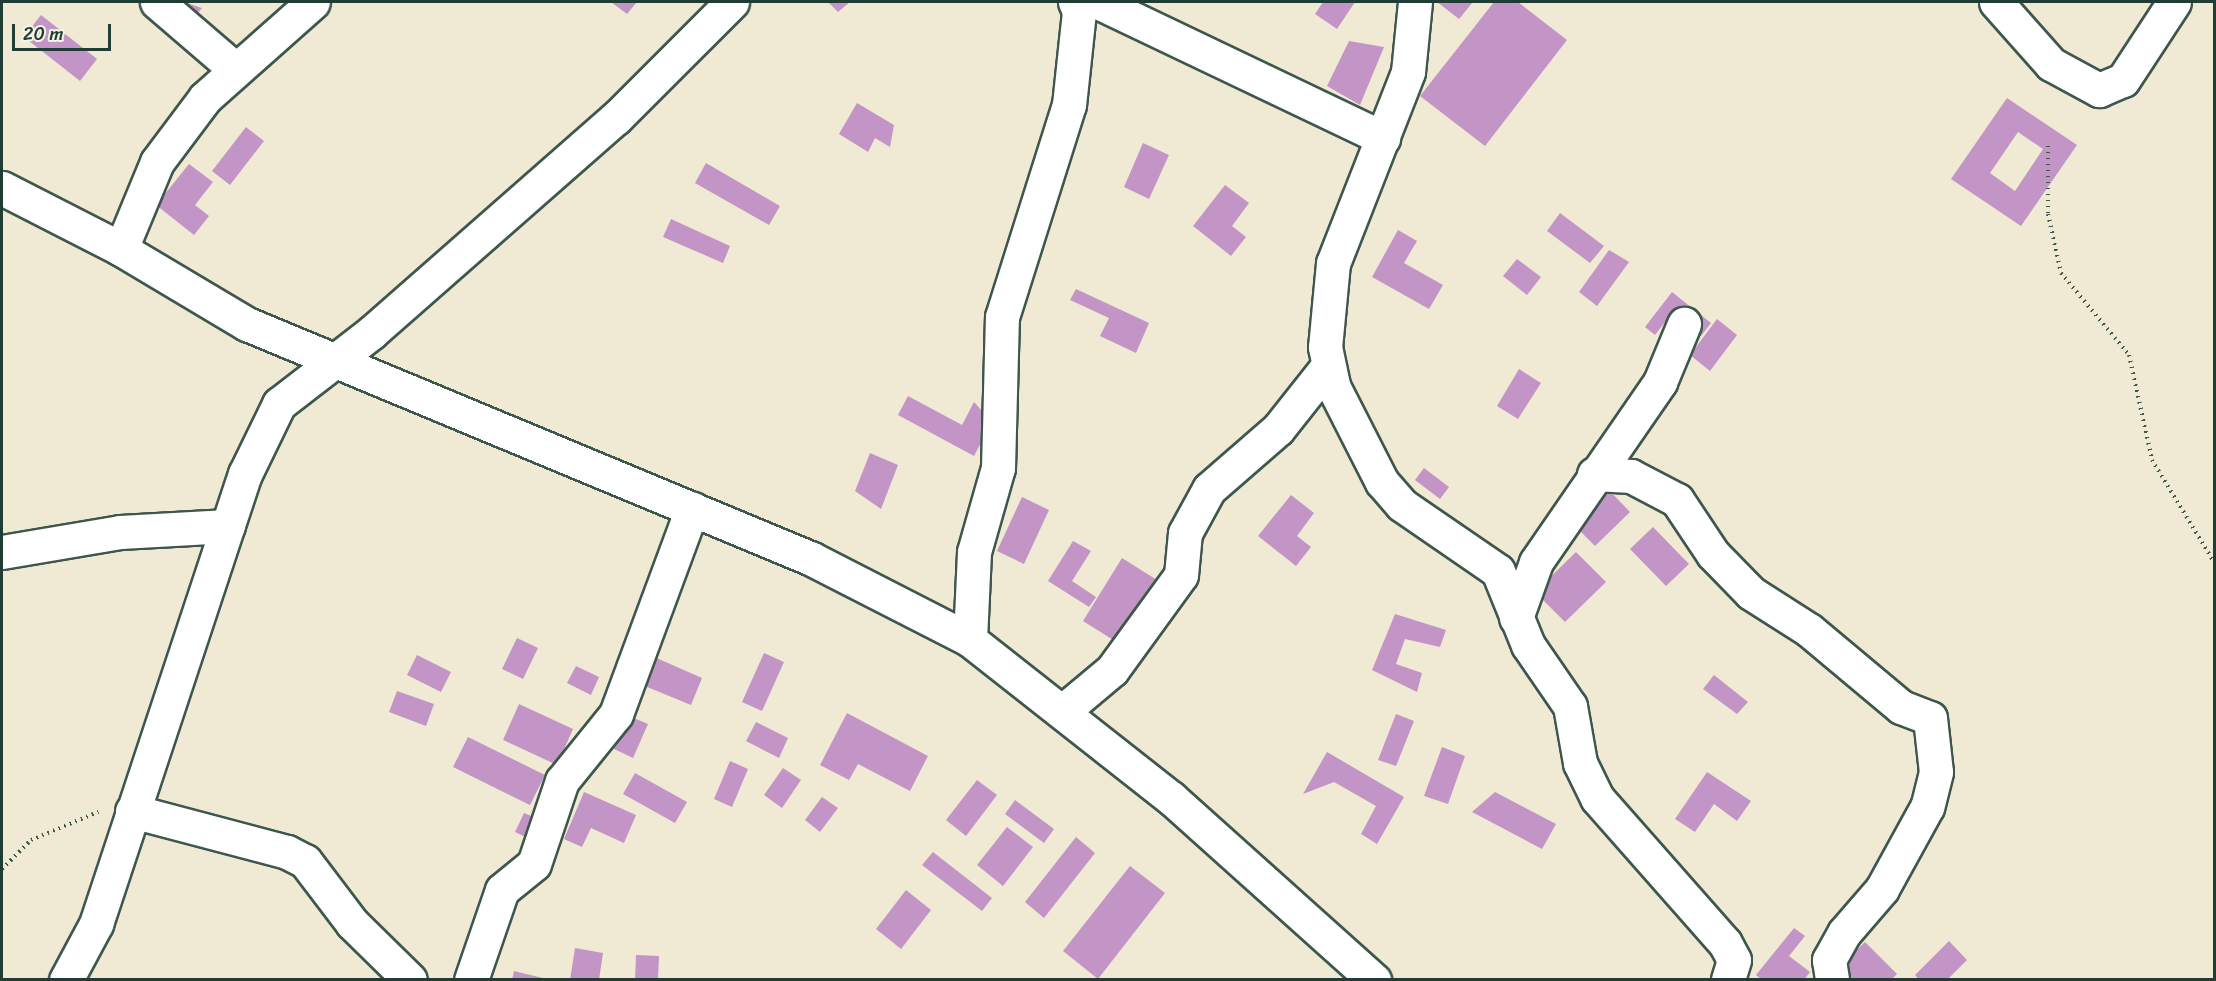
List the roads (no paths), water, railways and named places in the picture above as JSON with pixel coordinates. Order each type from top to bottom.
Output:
[{"type":"street","points":[[157,2],[236,70]]},
{"type":"street","points":[[121,249],[157,162],[205,98],[313,2]]},
{"type":"street","points":[[66,980],[96,924],[244,474],[279,404],[329,362],[372,332],[616,118],[732,2]]},
{"type":"street","points":[[970,640],[974,552],[1000,456],[1002,317],[1069,105],[1079,11],[1075,2]]},
{"type":"street","points":[[1098,2],[1383,138]]},
{"type":"street","points":[[1415,2],[1408,72],[1383,138],[1344,222],[1333,262],[1324,347],[1328,366],[1351,430],[1382,482],[1402,505],[1498,571],[1516,618],[1569,706],[1580,763],[1597,798],[1725,943],[1734,960],[1728,980]]},
{"type":"street","points":[[1996,2],[2051,64],[2099,90],[2123,80],[2174,2]]},
{"type":"street","points":[[2,188],[121,249],[247,324],[329,362],[812,558],[970,640],[1172,798],[1374,980]]},
{"type":"street","points":[[1516,618],[1536,562],[1594,474],[1660,382],[1684,324]]},
{"type":"street","points":[[1063,711],[1112,670],[1181,575],[1185,533],[1209,489],[1278,429],[1328,366]]},
{"type":"street","points":[[1594,474],[1631,477],[1677,500],[1713,554],[1751,593],[1809,630],[1901,707],[1930,718],[1936,772],[1927,807],[1882,889],[1844,933],[1830,960],[1832,980]]},
{"type":"street","points":[[471,980],[502,890],[534,864],[562,781],[616,714],[692,509]]},
{"type":"street","points":[[2,552],[120,532],[228,526]]},
{"type":"street","points":[[132,811],[287,852],[305,861],[352,923],[410,980]]}]
